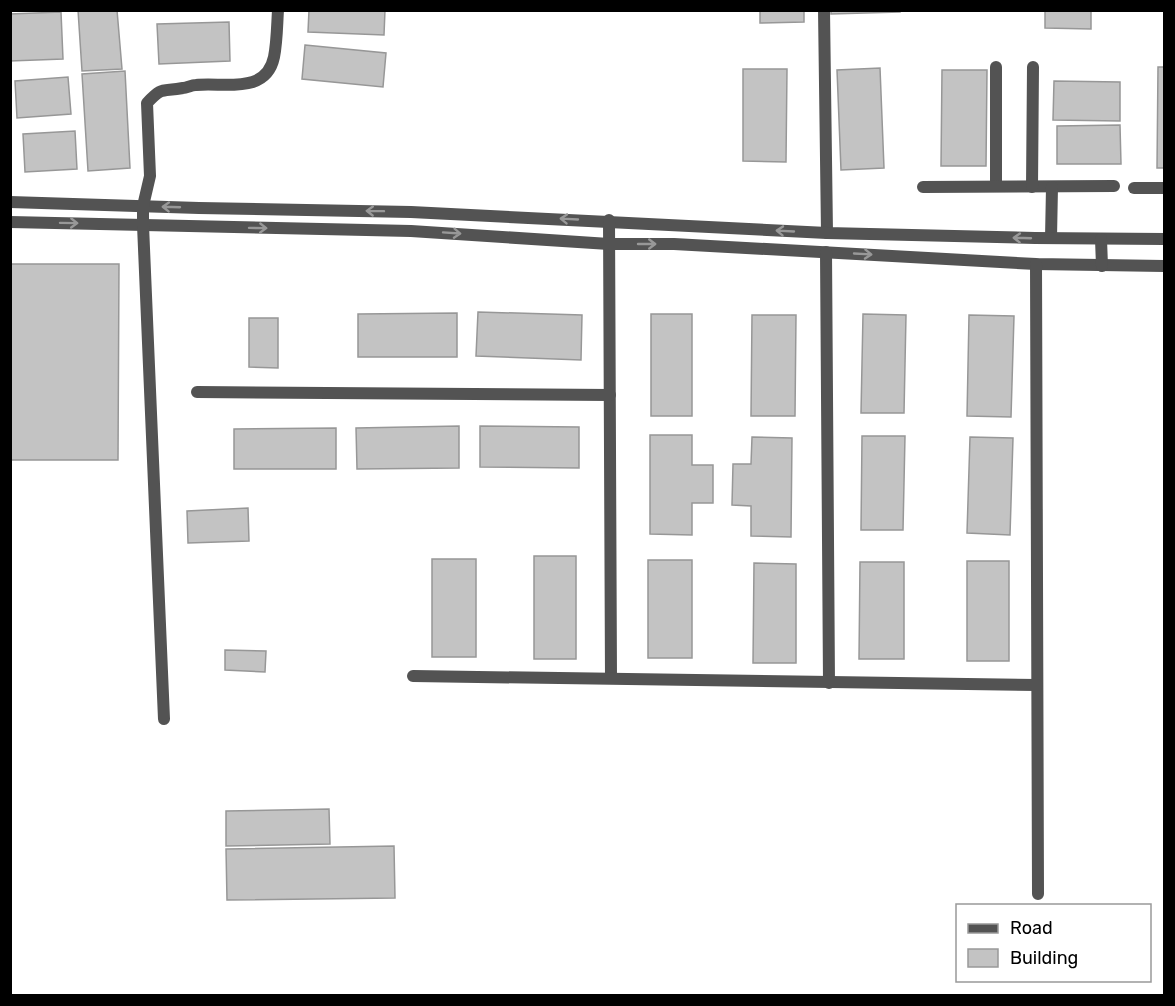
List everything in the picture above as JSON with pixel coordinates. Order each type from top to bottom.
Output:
[{"type":"street","points":[[164,719],[143,225],[143,206],[150,176],[147,103],[158,91],[170,88],[194,85],[250,85],[270,69],[274,57],[278,10]]},
{"type":"street","points":[[824,10],[827,233]]},
{"type":"street","points":[[996,67],[996,186]]},
{"type":"street","points":[[1032,67],[1032,187]]},
{"type":"street","points":[[922,187],[1114,186]]},
{"type":"street","points":[[1052,187],[1052,238]]},
{"type":"street","points":[[1134,188],[1164,188]]},
{"type":"street","points":[[10,202],[411,212],[609,220],[675,226],[827,233],[1164,239]]},
{"type":"street","points":[[286,210],[286,228]]},
{"type":"street","points":[[609,220],[611,678]]},
{"type":"street","points":[[10,222],[411,231],[609,244],[674,244],[1036,264],[1164,266]]},
{"type":"street","points":[[1101,239],[1102,266]]},
{"type":"street","points":[[826,252],[829,683]]},
{"type":"street","points":[[1036,264],[1038,894]]},
{"type":"street","points":[[196,392],[610,395]]},
{"type":"street","points":[[413,676],[1037,685]]},
{"type":"building","points":[[78,10],[117,10],[122,69],[82,71]]},
{"type":"building","points":[[309,10],[385,10],[384,35],[308,32]]},
{"type":"building","points":[[760,10],[804,10],[804,22],[760,23]]},
{"type":"building","points":[[831,10],[900,10],[900,12],[831,14]]},
{"type":"building","points":[[1045,10],[1091,10],[1091,29],[1045,28]]},
{"type":"building","points":[[61,12],[63,59],[10,61],[10,14]]},
{"type":"building","points":[[229,22],[230,61],[159,64],[157,24]]},
{"type":"building","points":[[305,45],[386,53],[383,87],[302,79]]},
{"type":"building","points":[[1158,67],[1164,67],[1164,168],[1157,168]]},
{"type":"building","points":[[880,68],[884,168],[841,170],[837,70]]},
{"type":"building","points":[[743,69],[787,69],[786,162],[743,161]]},
{"type":"building","points":[[942,70],[987,70],[986,166],[941,166]]},
{"type":"building","points":[[125,71],[130,168],[88,171],[82,74]]},
{"type":"building","points":[[68,77],[71,114],[17,118],[15,81]]},
{"type":"building","points":[[1054,81],[1120,82],[1120,121],[1053,120]]},
{"type":"building","points":[[1120,125],[1121,164],[1057,164],[1057,126]]},
{"type":"building","points":[[75,131],[77,169],[25,172],[23,134]]},
{"type":"building","points":[[10,264],[119,264],[118,460],[10,460]]},
{"type":"building","points":[[478,312],[582,315],[581,360],[476,356]]},
{"type":"building","points":[[457,313],[457,357],[358,357],[358,314]]},
{"type":"building","points":[[651,314],[692,314],[692,416],[651,416]]},
{"type":"building","points":[[863,314],[906,315],[904,413],[861,413]]},
{"type":"building","points":[[752,315],[796,315],[795,416],[751,416]]},
{"type":"building","points":[[969,315],[1014,316],[1011,417],[967,416]]},
{"type":"building","points":[[249,318],[278,318],[278,368],[249,367]]},
{"type":"building","points":[[459,426],[459,468],[357,469],[356,428]]},
{"type":"building","points":[[480,426],[579,427],[579,468],[480,467]]},
{"type":"building","points":[[336,428],[336,469],[234,469],[234,429]]},
{"type":"building","points":[[650,435],[692,435],[692,465],[713,465],[713,503],[692,503],[692,535],[650,534]]},
{"type":"building","points":[[862,436],[905,436],[903,530],[861,530]]},
{"type":"building","points":[[752,437],[792,438],[791,537],[751,536],[751,506],[732,505],[733,464],[751,464]]},
{"type":"building","points":[[970,437],[1013,438],[1010,535],[967,533]]},
{"type":"building","points":[[248,508],[249,541],[188,543],[187,511]]},
{"type":"building","points":[[534,556],[576,556],[576,659],[534,659]]},
{"type":"building","points":[[432,559],[476,559],[476,657],[432,657]]},
{"type":"building","points":[[648,560],[692,560],[692,658],[648,658]]},
{"type":"building","points":[[967,561],[1009,561],[1009,661],[967,661]]},
{"type":"building","points":[[860,562],[904,562],[904,659],[859,659]]},
{"type":"building","points":[[754,563],[796,564],[796,663],[753,663]]},
{"type":"building","points":[[225,650],[266,651],[265,672],[225,670]]},
{"type":"building","points":[[329,809],[330,844],[226,846],[226,811]]},
{"type":"building","points":[[394,846],[395,898],[227,900],[226,849]]}]
